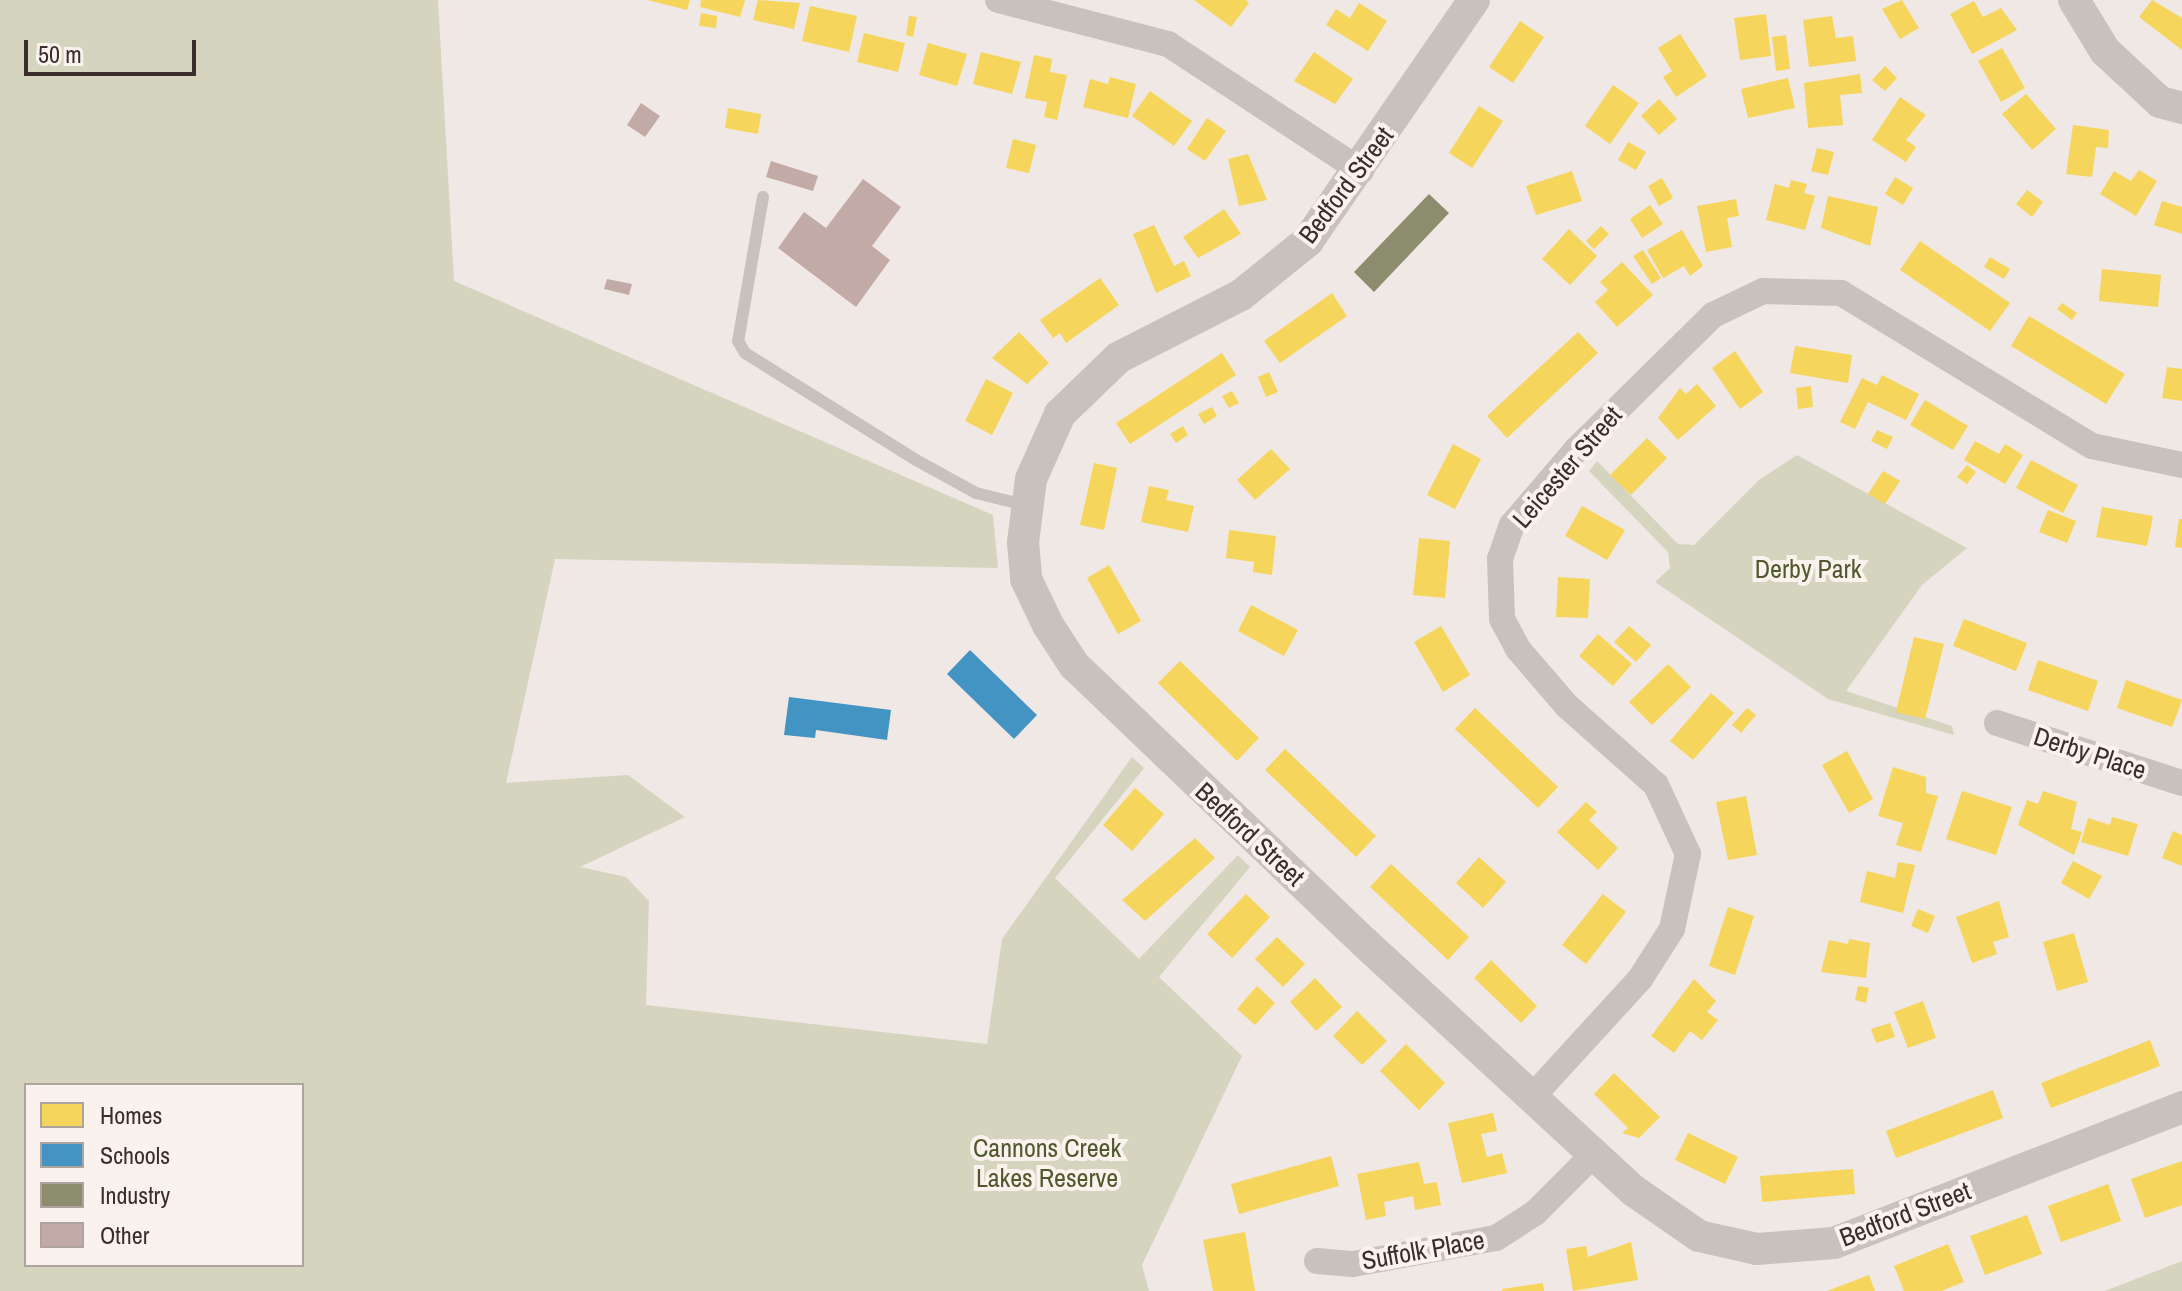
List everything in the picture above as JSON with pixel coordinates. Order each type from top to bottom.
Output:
[{"type":"street","points":[[998,0],[1168,44],[1361,171]]},
{"type":"street","name":"Bedford Street","points":[[1474,0],[1361,171],[1281,265],[1233,300],[1118,358],[1060,414],[1042,445],[1027,506],[1026,579],[1074,665],[1593,1155],[1699,1236],[1757,1249],[1834,1243],[2182,1107]]},
{"type":"street","points":[[2074,0],[2105,51],[2160,102],[2182,108]]},
{"type":"street","name":"Leicester Street","points":[[1531,1098],[1640,979],[1672,929],[1688,854],[1656,785],[1567,706],[1518,649],[1502,619],[1500,559],[1512,525],[1576,450],[1713,315],[1763,291],[1841,293],[2092,446],[2182,465]]},
{"type":"street","name":"Derby Place","points":[[1997,723],[2182,783]]},
{"type":"street","name":"Suffolk Place","points":[[1317,1261],[1353,1264],[1496,1238],[1535,1213],[1593,1155]]},
{"type":"lane","points":[[763,197],[738,341],[745,353],[889,446],[976,493],[1027,506]]},
{"type":"green space","name":"Cannons Creek Lakes Reserve","points":[[0,0],[438,0],[454,281],[993,515],[998,568],[555,559],[506,783],[628,775],[685,817],[580,867],[626,877],[649,901],[646,1005],[987,1044],[1002,939],[1132,757],[1144,768],[1055,878],[1139,959],[1238,855],[1250,867],[1159,977],[1242,1056],[1142,1265],[1149,1291],[0,1291]]},
{"type":"green space","name":"Derby Park","points":[[1797,455],[1967,548],[1922,585],[1846,691],[1952,726],[1954,735],[1828,699],[1655,582],[1670,568],[1668,552],[1589,471],[1597,461],[1678,544],[1694,545],[1759,480]]},
{"type":"green space","points":[[2182,1261],[2182,1291],[2105,1291]]},
{"type":"building: Homes","points":[[647,0],[690,0],[687,10]]},
{"type":"building: Homes","points":[[701,0],[745,0],[740,17],[700,7]]},
{"type":"building: Homes","points":[[758,0],[800,3],[794,29],[753,20]]},
{"type":"building: Homes","points":[[1194,0],[1246,0],[1249,3],[1231,27]]},
{"type":"building: Homes","points":[[1902,0],[1919,28],[1900,39],[1882,9]]},
{"type":"building: Homes","points":[[2152,0],[2182,18],[2182,50],[2139,17]]},
{"type":"building: Homes","points":[[1974,1],[1983,17],[2001,8],[2017,30],[1972,54],[1950,14]]},
{"type":"building: Homes","points":[[1359,3],[1387,21],[1368,51],[1326,25],[1336,9],[1350,18]]},
{"type":"building: Homes","points":[[810,6],[857,16],[849,52],[802,41]]},
{"type":"building: Homes","points":[[701,13],[717,16],[716,28],[699,26]]},
{"type":"building: Homes","points":[[1766,14],[1771,56],[1740,60],[1734,18]]},
{"type":"building: Homes","points":[[909,16],[917,17],[913,37],[906,35]]},
{"type":"building: Homes","points":[[1832,16],[1836,38],[1853,36],[1856,61],[1809,67],[1803,20]]},
{"type":"building: Homes","points":[[1520,21],[1544,37],[1513,83],[1489,67]]},
{"type":"building: Homes","points":[[864,33],[905,43],[898,72],[857,62]]},
{"type":"building: Homes","points":[[1680,34],[1707,76],[1676,97],[1663,77],[1672,71],[1658,48]]},
{"type":"building: Homes","points":[[1786,35],[1790,69],[1776,71],[1772,37]]},
{"type":"building: Homes","points":[[928,43],[967,54],[957,86],[919,75]]},
{"type":"building: Homes","points":[[2002,48],[2025,88],[2001,102],[1978,61]]},
{"type":"building: Homes","points":[[981,52],[1021,62],[1012,94],[973,84]]},
{"type":"building: Homes","points":[[1314,52],[1353,79],[1335,104],[1294,81]]},
{"type":"building: Homes","points":[[1034,55],[1052,59],[1050,72],[1067,75],[1057,120],[1044,117],[1047,102],[1025,98]]},
{"type":"building: Homes","points":[[1885,66],[1897,78],[1885,91],[1872,80]]},
{"type":"building: Homes","points":[[1860,74],[1862,93],[1840,95],[1843,125],[1808,128],[1804,83]]},
{"type":"building: Homes","points":[[1110,77],[1136,84],[1128,118],[1083,107],[1090,79],[1108,84]]},
{"type":"building: Homes","points":[[1788,78],[1795,108],[1748,118],[1741,89]]},
{"type":"building: Homes","points":[[1613,85],[1639,103],[1610,144],[1585,126]]},
{"type":"building: Homes","points":[[1150,91],[1192,121],[1174,146],[1132,116]]},
{"type":"building: Homes","points":[[2026,94],[2056,129],[2032,150],[2002,114]]},
{"type":"building: Homes","points":[[1900,97],[1926,115],[1906,140],[1916,147],[1906,162],[1872,140]]},
{"type":"building: Homes","points":[[1659,99],[1677,119],[1659,135],[1641,116]]},
{"type":"building: Homes","points":[[1479,106],[1503,121],[1472,168],[1449,153]]},
{"type":"building: Homes","points":[[728,108],[761,114],[758,134],[725,128]]},
{"type":"building: Homes","points":[[1207,118],[1226,131],[1205,161],[1187,149]]},
{"type":"building: Homes","points":[[2073,125],[2109,130],[2108,148],[2096,147],[2092,177],[2066,174]]},
{"type":"building: Homes","points":[[1013,139],[1036,145],[1029,173],[1006,168]]},
{"type":"building: Homes","points":[[1628,142],[1646,152],[1636,170],[1618,160]]},
{"type":"building: Homes","points":[[1817,148],[1834,152],[1828,175],[1811,171]]},
{"type":"building: Homes","points":[[1248,154],[1267,200],[1239,206],[1228,159]]},
{"type":"building: Homes","points":[[2139,170],[2157,181],[2136,216],[2100,194],[2114,171],[2131,181]]},
{"type":"building: Homes","points":[[1572,171],[1582,201],[1536,215],[1526,186]]},
{"type":"building: Homes","points":[[1895,177],[1913,188],[1903,205],[1885,194]]},
{"type":"building: Homes","points":[[1662,178],[1673,198],[1659,206],[1648,186]]},
{"type":"building: Homes","points":[[1791,180],[1807,184],[1804,193],[1815,196],[1805,230],[1766,220],[1775,184],[1789,188]]},
{"type":"building: Homes","points":[[2027,190],[2043,202],[2032,217],[2016,204]]},
{"type":"building: Homes","points":[[1828,196],[1878,207],[1870,246],[1821,228]]},
{"type":"building: Homes","points":[[1736,199],[1739,216],[1727,218],[1732,247],[1706,252],[1697,206]]},
{"type":"building: Homes","points":[[2162,201],[2182,207],[2182,234],[2154,225]]},
{"type":"building: Homes","points":[[1650,205],[1663,224],[1642,238],[1630,219]]},
{"type":"building: Homes","points":[[1224,209],[1241,234],[1198,258],[1183,237]]},
{"type":"building: Homes","points":[[1154,225],[1174,266],[1184,261],[1191,276],[1156,293],[1133,234]]},
{"type":"building: Homes","points":[[1601,226],[1609,234],[1594,249],[1586,241]]},
{"type":"building: Homes","points":[[1569,229],[1597,256],[1570,285],[1542,259]]},
{"type":"building: Homes","points":[[1682,230],[1703,266],[1690,276],[1684,266],[1663,278],[1647,250]]},
{"type":"building: Homes","points":[[1920,241],[2010,303],[1990,331],[1900,270]]},
{"type":"building: Homes","points":[[1643,250],[1661,278],[1652,284],[1633,256]]},
{"type":"building: Homes","points":[[1990,257],[2010,269],[2004,279],[1984,267]]},
{"type":"building: Homes","points":[[1622,262],[1653,295],[1617,327],[1595,302],[1608,290],[1600,282]]},
{"type":"building: Homes","points":[[2102,269],[2161,275],[2158,307],[2099,301]]},
{"type":"building: Homes","points":[[1100,278],[1119,305],[1066,343],[1060,333],[1053,338],[1040,320]]},
{"type":"building: Homes","points":[[1332,293],[1347,316],[1280,363],[1264,341]]},
{"type":"building: Homes","points":[[2062,303],[2077,313],[2072,320],[2057,309]]},
{"type":"building: Homes","points":[[2029,316],[2125,374],[2106,404],[2011,346]]},
{"type":"building: Homes","points":[[1019,332],[1049,363],[1027,384],[992,358]]},
{"type":"building: Homes","points":[[1578,332],[1598,353],[1507,438],[1487,416]]},
{"type":"building: Homes","points":[[1795,346],[1852,355],[1848,383],[1790,373]]},
{"type":"building: Homes","points":[[1735,351],[1763,392],[1740,409],[1712,368]]},
{"type":"building: Homes","points":[[1222,353],[1236,375],[1130,444],[1116,423]]},
{"type":"building: Homes","points":[[2167,367],[2182,369],[2182,401],[2162,398]]},
{"type":"building: Homes","points":[[1269,372],[1278,392],[1266,397],[1258,377]]},
{"type":"building: Homes","points":[[1882,375],[1919,394],[1906,420],[1868,402],[1855,429],[1840,422],[1862,378],[1877,385]]},
{"type":"building: Homes","points":[[986,379],[1013,393],[992,435],[965,421]]},
{"type":"building: Homes","points":[[1697,384],[1716,406],[1678,440],[1658,418],[1680,388],[1686,394]]},
{"type":"building: Homes","points":[[1811,386],[1813,407],[1798,409],[1796,388]]},
{"type":"building: Homes","points":[[1232,391],[1239,403],[1229,408],[1222,396]]},
{"type":"building: Homes","points":[[1925,400],[1968,426],[1953,450],[1910,425]]},
{"type":"building: Homes","points":[[1212,407],[1217,416],[1204,424],[1198,414]]},
{"type":"building: Homes","points":[[1183,426],[1188,435],[1176,443],[1170,434]]},
{"type":"building: Homes","points":[[1877,430],[1893,437],[1887,449],[1871,441]]},
{"type":"building: Homes","points":[[1647,438],[1667,458],[1631,495],[1610,475]]},
{"type":"building: Homes","points":[[1975,441],[1999,454],[2005,444],[2023,455],[2005,484],[1964,460]]},
{"type":"building: Homes","points":[[1453,444],[1481,459],[1455,509],[1427,495]]},
{"type":"building: Homes","points":[[1271,449],[1290,469],[1255,500],[1237,480]]},
{"type":"building: Homes","points":[[2031,460],[2078,485],[2063,513],[2016,488]]},
{"type":"building: Homes","points":[[1094,463],[1117,468],[1104,530],[1080,525]]},
{"type":"building: Homes","points":[[1967,465],[1976,472],[1967,484],[1957,477]]},
{"type":"building: Homes","points":[[1883,471],[1900,481],[1885,504],[1868,494]]},
{"type":"building: Homes","points":[[1149,486],[1169,490],[1166,500],[1194,506],[1188,532],[1141,522]]},
{"type":"building: Homes","points":[[1582,506],[1625,530],[1607,560],[1565,536]]},
{"type":"building: Homes","points":[[2102,507],[2153,516],[2147,546],[2096,537]]},
{"type":"building: Homes","points":[[2048,510],[2076,521],[2067,543],[2039,532]]},
{"type":"building: Homes","points":[[2179,519],[2182,519],[2182,548],[2175,547]]},
{"type":"building: Homes","points":[[1229,530],[1276,536],[1272,575],[1253,572],[1254,562],[1226,558]]},
{"type":"building: Homes","points":[[1419,538],[1450,541],[1445,598],[1413,595]]},
{"type":"building: Homes","points":[[1109,565],[1141,621],[1118,634],[1087,578]]},
{"type":"building: Homes","points":[[1558,577],[1590,579],[1588,618],[1556,617]]},
{"type":"building: Homes","points":[[1251,605],[1298,630],[1284,656],[1238,631]]},
{"type":"building: Homes","points":[[1964,619],[2027,643],[2016,671],[1953,646]]},
{"type":"building: Homes","points":[[1441,626],[1470,675],[1443,692],[1414,642]]},
{"type":"building: Homes","points":[[1629,626],[1651,645],[1636,662],[1614,642]]},
{"type":"building: Homes","points":[[1598,634],[1632,664],[1613,686],[1579,656]]},
{"type":"building: Homes","points":[[1914,637],[1944,644],[1925,719],[1896,712]]},
{"type":"building: Homes","points":[[2038,660],[2098,681],[2088,711],[2028,690]]},
{"type":"building: Homes","points":[[1180,661],[1259,738],[1237,761],[1158,683]]},
{"type":"building: Homes","points":[[1668,664],[1691,687],[1652,725],[1629,702]]},
{"type":"building: Homes","points":[[2126,680],[2182,700],[2172,727],[2117,708]]},
{"type":"building: Homes","points":[[1711,693],[1734,713],[1693,760],[1670,741]]},
{"type":"building: Homes","points":[[1475,708],[1558,787],[1538,808],[1455,729]]},
{"type":"building: Homes","points":[[1747,708],[1756,715],[1741,733],[1732,725]]},
{"type":"building: Homes","points":[[1285,749],[1376,836],[1356,857],[1265,770]]},
{"type":"building: Homes","points":[[1847,751],[1873,799],[1849,813],[1822,765]]},
{"type":"building: Homes","points":[[1893,767],[1926,777],[1926,793],[1938,796],[1921,852],[1896,845],[1903,823],[1878,816]]},
{"type":"building: Homes","points":[[1135,788],[1164,814],[1132,851],[1103,825]]},
{"type":"building: Homes","points":[[1962,791],[2012,807],[1996,855],[1946,839]]},
{"type":"building: Homes","points":[[2043,791],[2077,802],[2071,829],[2082,832],[2074,855],[2018,825],[2027,800],[2038,804]]},
{"type":"building: Homes","points":[[1746,796],[1757,855],[1728,860],[1716,802]]},
{"type":"building: Homes","points":[[1586,802],[1597,812],[1589,820],[1618,848],[1598,870],[1557,832]]},
{"type":"building: Homes","points":[[2112,817],[2138,824],[2128,856],[2081,842],[2088,818],[2110,825]]},
{"type":"building: Homes","points":[[2173,831],[2182,835],[2182,866],[2162,858]]},
{"type":"building: Homes","points":[[1195,838],[1215,858],[1145,921],[1122,900]]},
{"type":"building: Homes","points":[[1479,857],[1506,882],[1483,908],[1456,883]]},
{"type":"building: Homes","points":[[2073,861],[2102,876],[2089,899],[2061,883]]},
{"type":"building: Homes","points":[[1898,862],[1915,865],[1903,913],[1860,902],[1867,871],[1895,878]]},
{"type":"building: Homes","points":[[1391,864],[1469,937],[1448,960],[1370,887]]},
{"type":"building: Homes","points":[[1246,894],[1270,917],[1232,958],[1207,934]]},
{"type":"building: Homes","points":[[1603,894],[1626,912],[1586,964],[1562,945]]},
{"type":"building: Homes","points":[[1999,901],[2009,937],[1993,942],[1997,954],[1972,963],[1956,917]]},
{"type":"building: Homes","points":[[1728,907],[1754,916],[1735,975],[1709,966]]},
{"type":"building: Homes","points":[[1918,909],[1935,916],[1928,933],[1911,926]]},
{"type":"building: Homes","points":[[2074,933],[2088,982],[2057,991],[2043,942]]},
{"type":"building: Homes","points":[[1277,937],[1305,964],[1283,987],[1255,959]]},
{"type":"building: Homes","points":[[1849,939],[1870,943],[1866,978],[1821,972],[1829,940],[1848,944]]},
{"type":"building: Homes","points":[[1491,960],[1537,1006],[1521,1023],[1474,978]]},
{"type":"building: Homes","points":[[1315,978],[1342,1007],[1316,1031],[1290,1002]]},
{"type":"building: Homes","points":[[1694,979],[1716,1001],[1707,1012],[1718,1020],[1702,1040],[1690,1031],[1674,1053],[1651,1036]]},
{"type":"building: Homes","points":[[1257,986],[1275,1003],[1255,1025],[1237,1009]]},
{"type":"building: Homes","points":[[1858,986],[1869,988],[1866,1003],[1855,1000]]},
{"type":"building: Homes","points":[[1923,1001],[1936,1038],[1908,1048],[1894,1012]]},
{"type":"building: Homes","points":[[1357,1011],[1387,1041],[1362,1065],[1333,1036]]},
{"type":"building: Homes","points":[[1890,1023],[1895,1037],[1876,1043],[1871,1029]]},
{"type":"building: Homes","points":[[2150,1040],[2160,1066],[2051,1108],[2041,1083]]},
{"type":"building: Homes","points":[[1406,1044],[1445,1083],[1419,1110],[1380,1071]]},
{"type":"building: Homes","points":[[1614,1073],[1660,1117],[1639,1138],[1622,1133],[1628,1128],[1594,1094]]},
{"type":"building: Homes","points":[[1993,1090],[2003,1118],[1896,1158],[1886,1131]]},
{"type":"building: Homes","points":[[1493,1113],[1497,1131],[1481,1134],[1487,1157],[1502,1153],[1507,1173],[1462,1183],[1448,1123]]},
{"type":"building: Homes","points":[[1688,1133],[1738,1157],[1725,1184],[1675,1160]]},
{"type":"building: Homes","points":[[1331,1156],[1339,1186],[1239,1214],[1231,1184]]},
{"type":"building: Homes","points":[[2182,1161],[2182,1205],[2145,1218],[2131,1179]]},
{"type":"building: Homes","points":[[1419,1162],[1424,1184],[1437,1182],[1441,1205],[1415,1210],[1413,1196],[1384,1202],[1386,1216],[1366,1220],[1357,1174]]},
{"type":"building: Homes","points":[[1853,1169],[1855,1194],[1762,1202],[1760,1176]]},
{"type":"building: Homes","points":[[2108,1184],[2121,1221],[2061,1242],[2048,1206]]},
{"type":"building: Homes","points":[[2027,1215],[2042,1254],[1985,1275],[1970,1236]]},
{"type":"building: Homes","points":[[1245,1232],[1255,1291],[1213,1291],[1203,1240]]},
{"type":"building: Homes","points":[[1631,1242],[1638,1280],[1573,1291],[1566,1249],[1586,1246],[1588,1257]]},
{"type":"building: Homes","points":[[1948,1244],[1964,1282],[1941,1291],[1904,1291],[1894,1266]]},
{"type":"building: Homes","points":[[1869,1275],[1875,1291],[1827,1291]]},
{"type":"building: Homes","points":[[1543,1283],[1544,1291],[1502,1291],[1502,1289]]},
{"type":"building: Schools","points":[[970,650],[1037,715],[1014,739],[947,674]]},
{"type":"building: Schools","points":[[789,697],[891,710],[887,740],[816,730],[815,738],[784,735]]},
{"type":"building: Industry","points":[[1429,194],[1449,213],[1374,292],[1354,272]]},
{"type":"building: Other","points":[[641,103],[660,116],[645,137],[627,125]]},
{"type":"building: Other","points":[[771,161],[818,176],[813,191],[766,177]]},
{"type":"building: Other","points":[[863,179],[901,207],[872,246],[890,260],[856,307],[778,248],[804,212],[826,228]]},
{"type":"building: Other","points":[[607,279],[632,284],[629,295],[604,289]]}]
